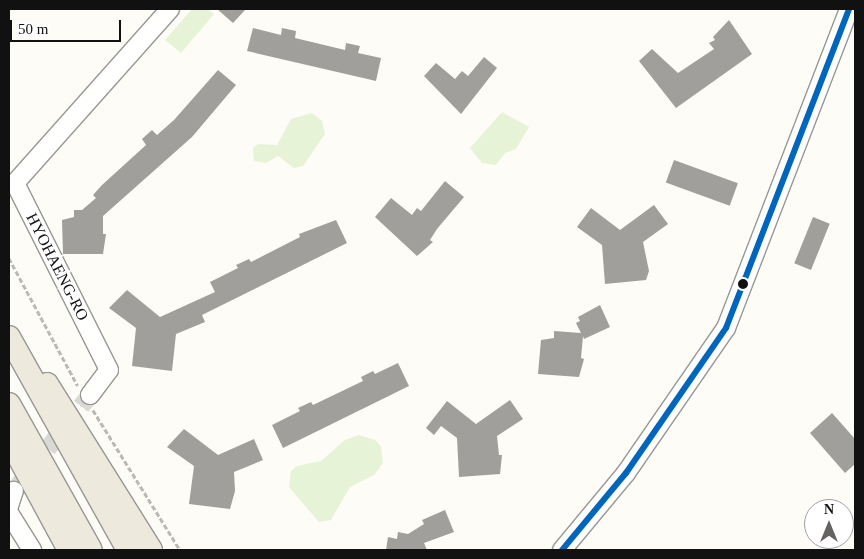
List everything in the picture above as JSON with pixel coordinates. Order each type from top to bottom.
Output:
[{"type":"main road","points":[[9,337],[128,550]]},
{"type":"main road","points":[[20,358],[54,390],[151,550]]},
{"type":"main road","points":[[9,404],[91,550]]},
{"type":"main road","points":[[9,439],[69,550]]},
{"type":"street","name":"HYOHAENG-RO","points":[[90,395],[109,370],[12,177],[170,9]]},
{"type":"street","points":[[562,550],[626,473],[726,328],[849,9]]},
{"type":"street","points":[[9,513],[32,550]]},
{"type":"green space","points":[[192,9],[208,9],[214,14],[181,53],[165,40]]},
{"type":"green space","points":[[502,112],[529,127],[516,149],[505,153],[496,165],[482,163],[470,148]]},
{"type":"green space","points":[[312,113],[322,121],[325,134],[303,166],[294,168],[278,156],[266,163],[254,161],[253,148],[258,144],[277,145],[291,119]]},
{"type":"green space","points":[[359,435],[375,440],[381,446],[383,463],[374,475],[350,487],[331,520],[319,522],[289,487],[291,471],[297,466],[321,461],[345,440]]},
{"type":"building","points":[[217,9],[246,9],[233,23]]},
{"type":"building","points":[[729,20],[752,54],[676,108],[639,61],[652,49],[678,73],[714,49],[709,43],[715,40],[713,37]]},
{"type":"building","points":[[253,28],[281,35],[282,28],[296,31],[295,38],[345,50],[346,43],[360,46],[358,53],[381,58],[376,81],[247,51]]},
{"type":"building","points":[[484,57],[497,68],[461,114],[424,76],[436,63],[455,79],[462,71],[468,76]]},
{"type":"building","points":[[218,70],[236,85],[192,137],[103,216],[103,234],[106,234],[103,254],[63,254],[62,220],[74,217],[74,210],[82,210],[96,198],[93,195],[102,185],[146,145],[142,139],[152,130],[157,135],[174,120]]},
{"type":"building","points":[[674,160],[738,183],[730,206],[666,183]]},
{"type":"building","points":[[445,181],[464,197],[437,229],[430,240],[433,242],[417,256],[375,217],[391,198],[412,215],[417,208],[421,211]]},
{"type":"building","points":[[654,205],[668,224],[643,242],[649,271],[646,280],[605,284],[602,245],[577,227],[591,208],[620,230]]},
{"type":"building","points":[[813,217],[830,224],[811,270],[794,263]]},
{"type":"building","points":[[336,220],[347,243],[202,315],[205,322],[176,334],[172,371],[132,366],[136,328],[109,308],[127,290],[160,317],[215,292],[210,282],[238,268],[236,265],[249,259],[251,262],[300,237],[299,234]]},
{"type":"building","points":[[600,305],[610,327],[584,339],[583,336],[581,358],[584,359],[579,377],[538,374],[541,340],[554,338],[554,331],[581,333],[576,323],[580,321],[578,317]]},
{"type":"building","points":[[398,363],[409,386],[283,448],[272,425],[300,411],[298,408],[311,402],[313,405],[363,381],[361,377],[373,371],[375,374]]},
{"type":"building","points":[[510,400],[523,419],[497,436],[499,455],[502,455],[500,474],[459,477],[457,438],[441,426],[434,435],[426,428],[447,401],[476,424]]},
{"type":"building","points":[[832,413],[855,439],[855,464],[845,473],[810,433]]},
{"type":"building","points":[[184,429],[218,455],[254,439],[263,460],[234,472],[235,491],[230,509],[189,504],[194,466],[167,447]]},
{"type":"building","points":[[445,510],[454,532],[424,543],[427,550],[386,550],[388,537],[397,539],[398,532],[408,534],[424,524],[422,520]]},
{"type":"tunnel","points":[[14,491],[90,395]]},
{"type":"transit line","points":[[562,550],[626,473],[726,328],[849,9]]}]
